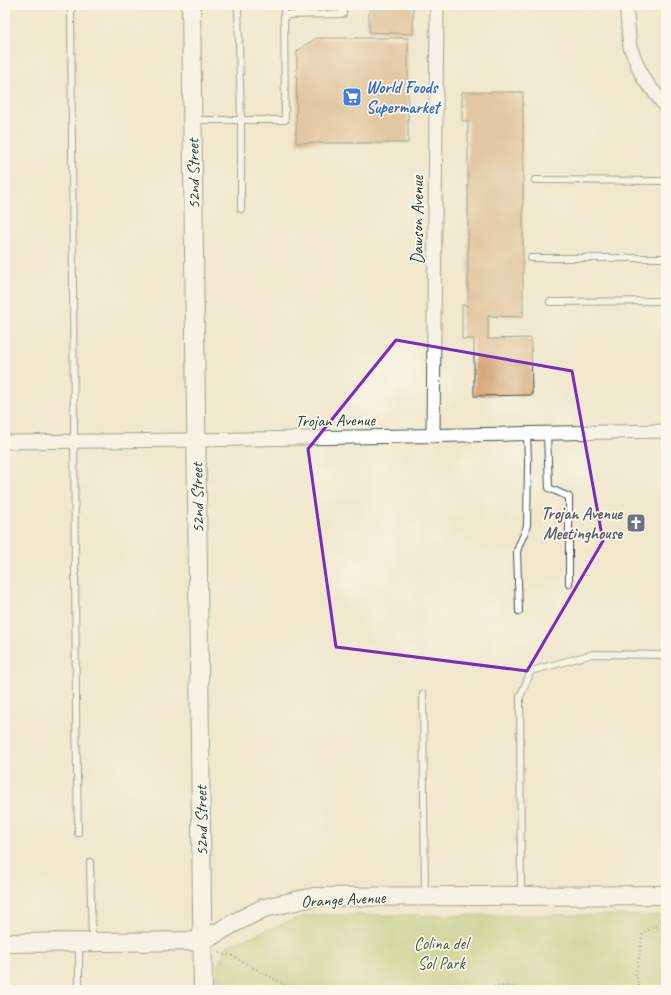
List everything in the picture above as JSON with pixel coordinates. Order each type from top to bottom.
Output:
[{"type":"street","name":"52nd Street","points":[[191,5],[203,990]]},
{"type":"street","name":"Dawson Avenue","points":[[433,436],[437,5]]},
{"type":"street","points":[[626,5],[630,47],[643,78],[666,107]]},
{"type":"street","name":"Trojan Avenue","points":[[5,442],[666,431]]},
{"type":"street","name":"Orange Avenue","points":[[5,943],[203,941],[264,908],[314,897],[666,895]]},
{"type":"lane","points":[[71,5],[78,834]]},
{"type":"lane","points":[[238,5],[241,120],[241,208]]},
{"type":"lane","points":[[192,120],[285,120],[284,5]]},
{"type":"lane","points":[[284,15],[343,14],[342,5]]},
{"type":"lane","points":[[535,180],[666,181]]},
{"type":"lane","points":[[530,258],[666,258]]},
{"type":"lane","points":[[550,302],[666,301]]},
{"type":"lane","points":[[519,611],[517,552],[519,544],[525,534],[527,525],[527,434]]},
{"type":"lane","points":[[547,434],[549,488],[569,497],[569,584]]},
{"type":"lane","points":[[521,896],[520,697],[531,671],[592,654],[666,655]]},
{"type":"lane","points":[[423,694],[425,897]]},
{"type":"lane","points":[[79,990],[86,943],[90,862]]},
{"type":"path","points":[[640,990],[636,974],[643,933],[659,923],[666,921]]},
{"type":"path","points":[[220,953],[232,956],[295,990]]},
{"type":"path","points":[[474,990],[486,987],[504,986],[528,990]]},
{"type":"highlighted area","points":[[396,340],[572,371],[603,541],[527,671],[336,647],[308,449]]},
{"type":"green space","name":"Colina del Sol Park","points":[[666,915],[666,990],[217,990],[217,967],[228,945],[303,916]]},
{"type":"building","points":[[369,5],[413,5],[413,34],[369,32]]},
{"type":"building","name":"World Foods Supermarket","points":[[316,38],[408,38],[408,143],[296,143],[297,51]]},
{"type":"building","points":[[462,92],[523,92],[523,317],[488,316],[488,339],[531,338],[532,395],[474,396],[474,339],[462,339],[462,305],[468,305],[468,121],[462,121]]},
{"type":"place","name":"World Foods Supermarket","points":[[352,97]]},
{"type":"place","name":"Trojan Avenue Meetinghouse","points":[[636,523]]}]
